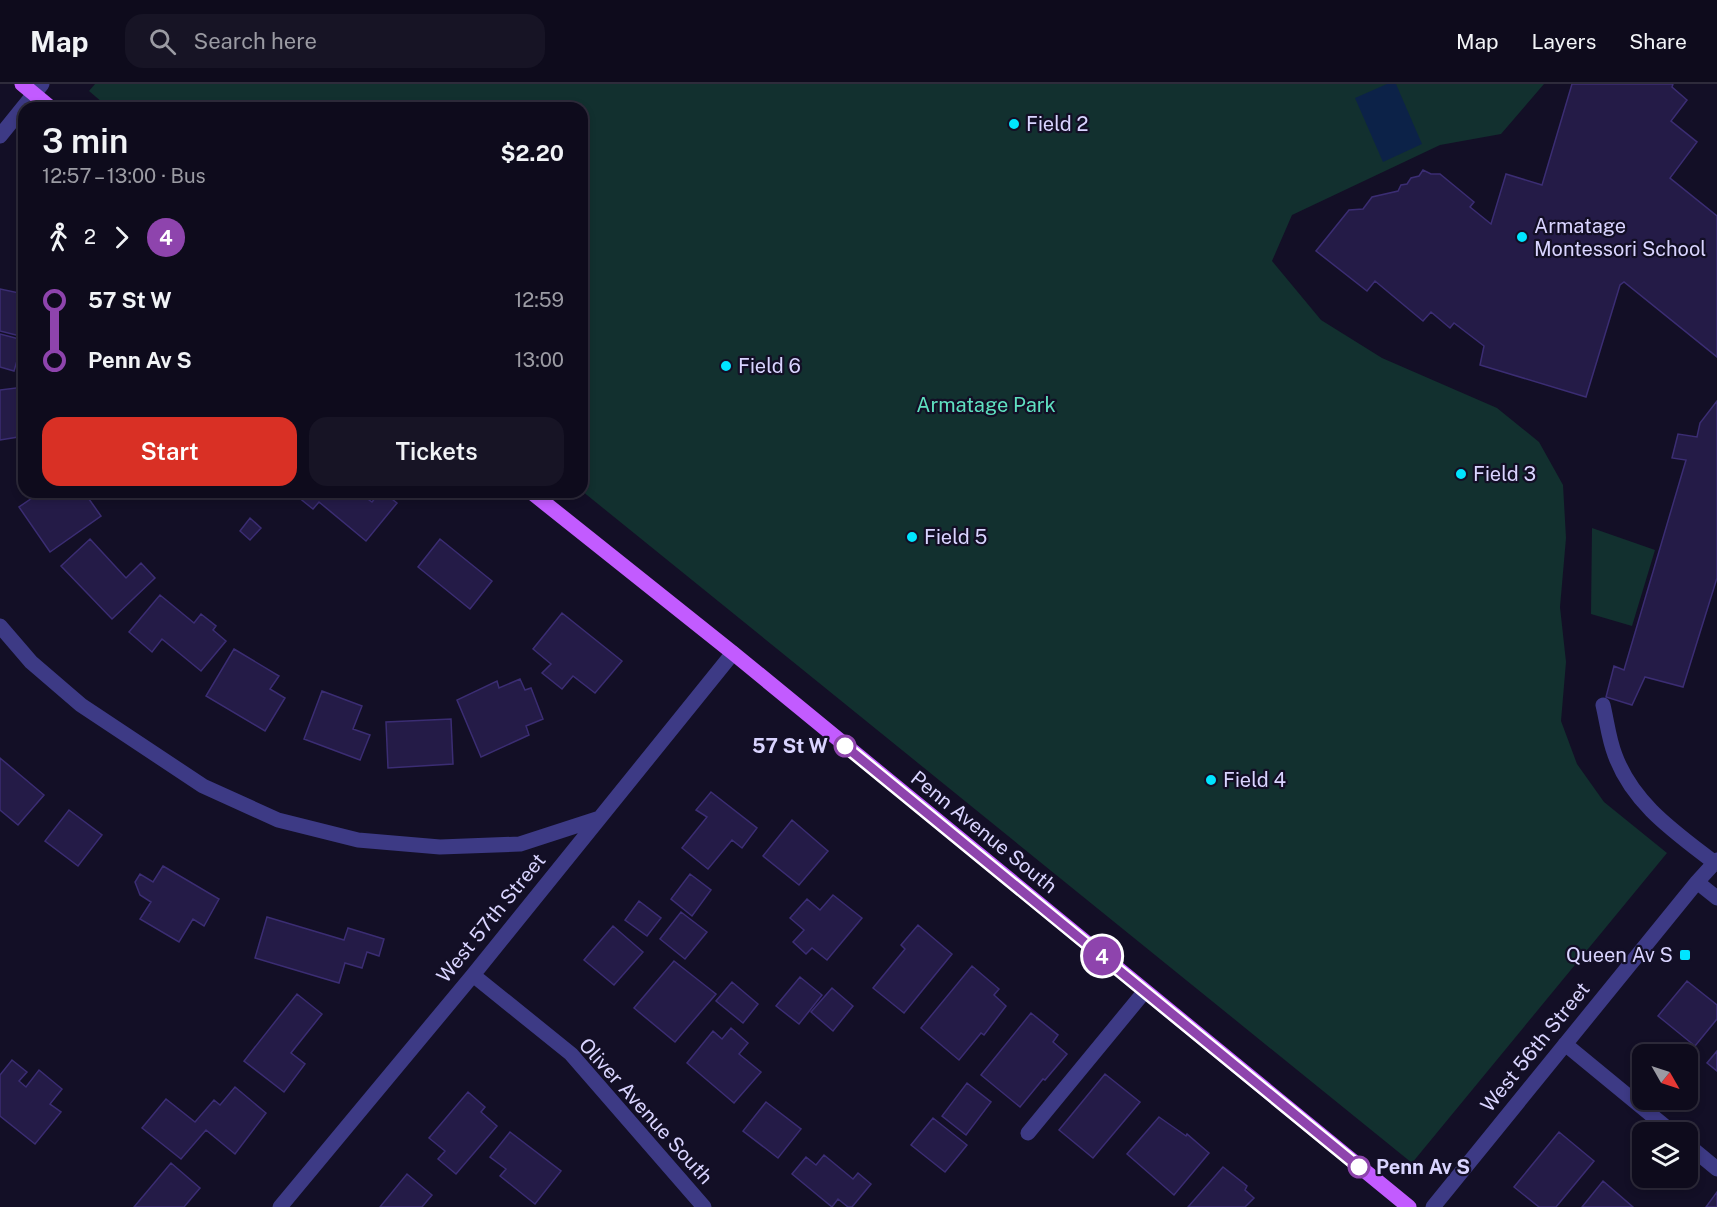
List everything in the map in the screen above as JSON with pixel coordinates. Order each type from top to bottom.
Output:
[{"type":"main road","points":[[21,84],[38,89],[47,102]]},
{"type":"main road","name":"Penn Avenue South","points":[[538,498],[732,653],[1409,1207]]},
{"type":"street","points":[[27,102],[38,89]]},
{"type":"street","points":[[0,136],[18,114]]},
{"type":"street","points":[[0,626],[31,662],[81,705],[203,786],[278,820],[358,840],[440,847],[520,844],[597,819]]},
{"type":"street","name":"West 57th Street","points":[[280,1207],[473,975],[732,653]]},
{"type":"street","points":[[1603,705],[1614,754],[1631,789],[1657,818],[1716,862]]},
{"type":"street","name":"West 56th Street","points":[[1433,1207],[1697,882],[1716,862]]},
{"type":"street","points":[[1697,882],[1717,898]]},
{"type":"street","name":"Oliver Avenue South","points":[[473,975],[571,1054],[704,1207]]},
{"type":"street","points":[[1029,1132],[1145,991]]},
{"type":"street","points":[[1565,1044],[1660,1122]]},
{"type":"street","points":[[1698,1153],[1717,1169]]},
{"type":"green space","name":"Armatage Park","points":[[95,84],[1544,84],[1501,134],[1440,145],[1292,215],[1272,261],[1321,320],[1382,358],[1497,408],[1539,442],[1563,485],[1566,538],[1560,607],[1566,662],[1561,721],[1577,764],[1604,802],[1667,853],[1412,1163],[588,496],[588,102],[102,102],[89,91]]},
{"type":"green space","points":[[1592,528],[1655,550],[1632,626],[1591,614]]},
{"type":"water","points":[[1387,84],[1396,84],[1422,144],[1383,162],[1355,98]]},
{"type":"building","name":"Armatage Montessori School","points":[[1572,84],[1673,84],[1672,87],[1687,100],[1671,121],[1697,142],[1670,178],[1717,216],[1717,357],[1624,282],[1620,285],[1586,397],[1480,365],[1484,346],[1454,323],[1450,328],[1431,312],[1423,321],[1375,281],[1367,291],[1316,251],[1349,210],[1363,209],[1372,197],[1398,191],[1401,185],[1419,176],[1423,170],[1431,174],[1440,174],[1474,202],[1470,207],[1491,224],[1506,174],[1542,185]]},
{"type":"building","points":[[0,289],[18,293],[18,336],[0,331]]},
{"type":"building","points":[[0,334],[18,339],[18,357],[14,371],[0,367]]},
{"type":"building","points":[[18,388],[18,437],[0,440],[0,390]]},
{"type":"building","points":[[1717,401],[1717,578],[1683,687],[1645,677],[1632,705],[1606,697],[1614,666],[1624,670],[1686,460],[1672,458],[1678,434],[1697,437],[1700,423]]},
{"type":"building","points":[[32,498],[88,498],[101,516],[50,552],[19,507]]},
{"type":"building","points":[[299,498],[366,498],[372,502],[375,498],[391,498],[397,503],[366,541],[319,502],[313,509]]},
{"type":"building","points":[[250,518],[261,528],[250,540],[240,531]]},
{"type":"building","points":[[90,539],[126,578],[141,563],[155,578],[112,619],[61,566]]},
{"type":"building","points":[[440,539],[492,581],[470,609],[418,567]]},
{"type":"building","points":[[160,595],[194,623],[201,614],[216,626],[213,630],[226,641],[201,671],[162,639],[152,652],[129,632]]},
{"type":"building","points":[[562,613],[622,661],[595,693],[573,676],[562,689],[542,673],[551,664],[533,649]]},
{"type":"building","points":[[234,649],[279,676],[270,689],[285,698],[265,731],[206,696]]},
{"type":"building","points":[[520,679],[525,690],[531,688],[543,719],[526,726],[529,735],[481,757],[457,700],[497,681],[499,688]]},
{"type":"building","points":[[322,691],[362,706],[353,729],[370,735],[360,760],[304,739]]},
{"type":"building","points":[[451,719],[453,764],[388,768],[386,722]]},
{"type":"building","points":[[0,758],[44,795],[18,825],[0,810]]},
{"type":"building","points":[[711,792],[757,828],[742,848],[732,840],[708,869],[682,848],[707,817],[696,810]]},
{"type":"building","points":[[69,810],[102,835],[78,866],[45,841]]},
{"type":"building","points":[[792,820],[828,851],[799,885],[763,856]]},
{"type":"building","points":[[163,866],[219,899],[204,926],[193,919],[179,942],[140,919],[151,902],[140,895],[135,882],[140,874],[153,882]]},
{"type":"building","points":[[690,874],[711,890],[692,916],[671,899]]},
{"type":"building","points":[[833,895],[862,918],[827,960],[812,948],[806,954],[793,942],[804,930],[790,918],[807,899],[820,910]]},
{"type":"building","points":[[639,901],[661,918],[647,936],[625,920]]},
{"type":"building","points":[[681,912],[707,932],[685,959],[660,939]]},
{"type":"building","points":[[267,917],[344,940],[348,928],[384,939],[379,956],[367,952],[362,968],[345,963],[339,983],[255,958]]},
{"type":"building","points":[[918,925],[952,954],[904,1013],[873,988],[905,949],[901,945]]},
{"type":"building","points":[[613,926],[643,952],[614,985],[584,960]]},
{"type":"building","points":[[674,961],[716,994],[675,1042],[634,1008]]},
{"type":"building","points":[[972,966],[999,989],[994,995],[1006,1006],[984,1035],[981,1033],[959,1060],[921,1028]]},
{"type":"building","points":[[800,977],[822,995],[799,1024],[776,1006]]},
{"type":"building","points":[[1687,981],[1717,1005],[1717,1019],[1697,1044],[1693,1044],[1658,1016]]},
{"type":"building","points":[[732,982],[758,1004],[743,1023],[716,1001]]},
{"type":"building","points":[[832,988],[853,1006],[833,1031],[811,1012]]},
{"type":"building","points":[[297,994],[322,1014],[291,1053],[305,1064],[284,1092],[244,1061]]},
{"type":"building","points":[[1031,1013],[1058,1035],[1053,1042],[1067,1054],[1020,1107],[981,1075]]},
{"type":"building","points":[[731,1028],[748,1043],[739,1054],[761,1072],[734,1103],[687,1063],[713,1031],[722,1039]]},
{"type":"building","points":[[1717,1051],[1717,1071],[1707,1063]]},
{"type":"building","points":[[12,1060],[27,1072],[19,1081],[26,1087],[39,1070],[62,1089],[50,1104],[61,1112],[35,1144],[0,1116],[0,1075]]},
{"type":"building","points":[[1105,1074],[1140,1102],[1093,1158],[1059,1130]]},
{"type":"building","points":[[967,1083],[991,1102],[966,1135],[942,1116]]},
{"type":"building","points":[[235,1087],[266,1113],[235,1154],[206,1130],[181,1159],[142,1128],[166,1099],[195,1122],[214,1100],[220,1105]]},
{"type":"building","points":[[468,1092],[485,1107],[481,1112],[497,1126],[456,1174],[438,1159],[445,1151],[429,1138]]},
{"type":"building","points":[[766,1102],[801,1129],[778,1158],[743,1131]]},
{"type":"building","points":[[1159,1117],[1186,1136],[1187,1134],[1209,1153],[1174,1195],[1127,1154]]},
{"type":"building","points":[[933,1118],[967,1145],[945,1172],[911,1145]]},
{"type":"building","points":[[510,1132],[561,1171],[535,1204],[500,1176],[506,1169],[490,1157]]},
{"type":"building","points":[[1559,1132],[1594,1161],[1556,1207],[1539,1207],[1514,1187]]},
{"type":"building","points":[[824,1155],[853,1179],[858,1173],[871,1184],[852,1207],[848,1207],[838,1199],[832,1207],[792,1174],[806,1157],[816,1165]]},
{"type":"building","points":[[171,1163],[200,1188],[184,1207],[134,1207]]},
{"type":"building","points":[[1223,1167],[1247,1186],[1245,1190],[1254,1198],[1245,1207],[1188,1207]]},
{"type":"building","points":[[407,1174],[432,1195],[422,1207],[380,1207]]},
{"type":"building","points":[[1603,1181],[1633,1207],[1582,1207]]},
{"type":"building","points":[[1717,1192],[1717,1207],[1706,1207]]},
{"type":"bus line","name":"4","points":[[845,746],[1359,1167]]},
{"type":"place","name":"Field 2","points":[[1014,124]]},
{"type":"place","name":"Armatage Montessori School","points":[[1522,237]]},
{"type":"place","name":"Field 6","points":[[726,366]]},
{"type":"place","name":"Field 3","points":[[1461,474]]},
{"type":"place","name":"Field 5","points":[[912,537]]},
{"type":"place","name":"57 St W","points":[[845,746]]},
{"type":"place","name":"Field 4","points":[[1211,780]]},
{"type":"place","name":"Queen Av S","points":[[1685,955]]},
{"type":"place","name":"Penn Av S","points":[[1359,1167]]}]
